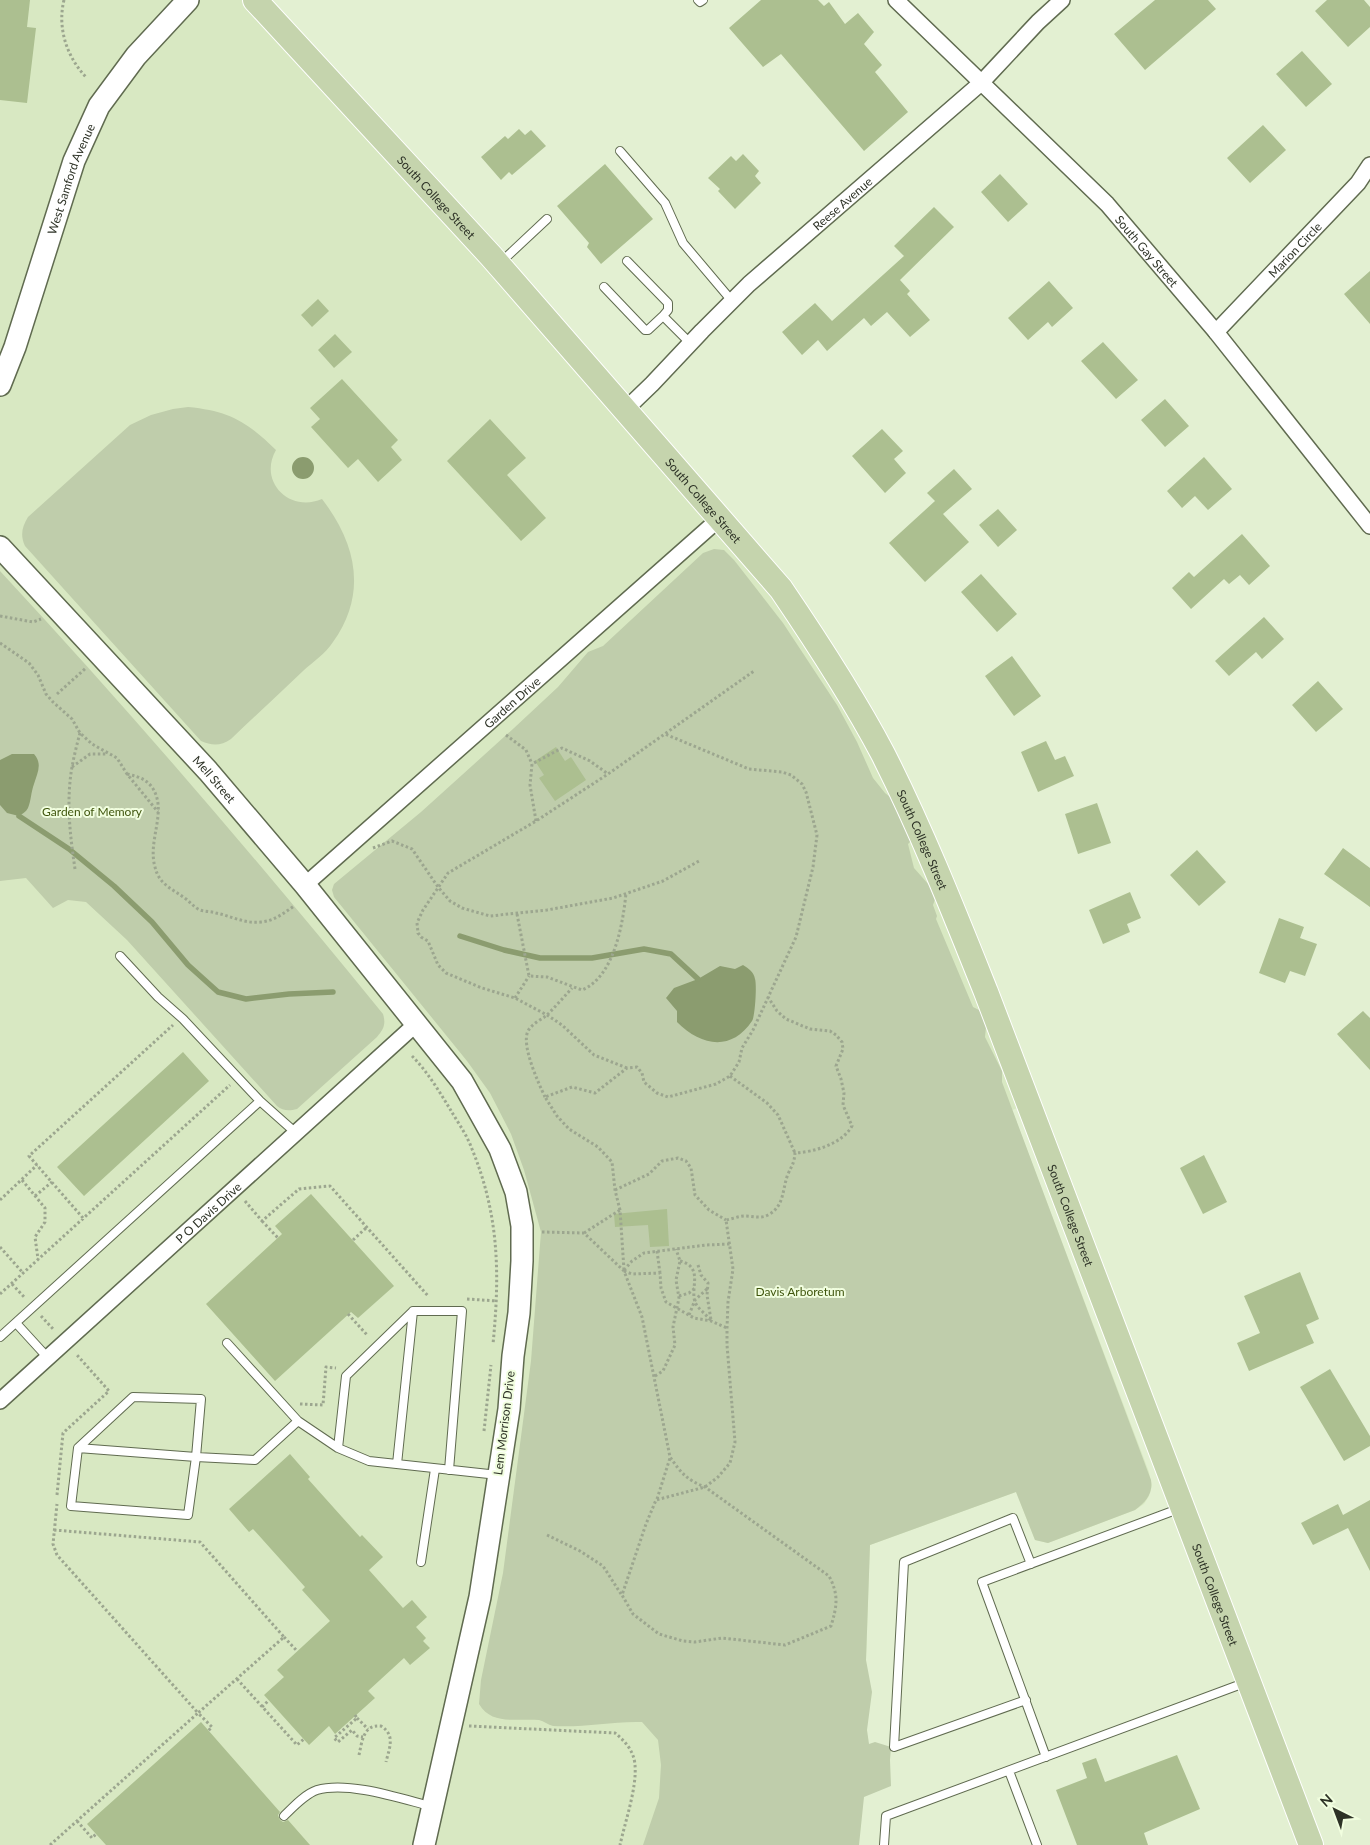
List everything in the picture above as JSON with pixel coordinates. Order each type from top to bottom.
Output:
[{"type":"main road","name":"South College Street","points":[[255,0],[499,264],[781,589],[817,642],[882,754],[937,871],[990,1001],[1311,1845]]},
{"type":"street","name":"West Samford Avenue","points":[[0,385],[15,346],[74,161],[99,106],[136,56],[188,0]]},
{"type":"street","name":"South Gay Street","points":[[896,0],[1107,204],[1216,332],[1370,526]]},
{"type":"street","name":"Reese Avenue","points":[[624,410],[652,384],[749,284],[981,83],[1038,22],[1062,0]]},
{"type":"street","name":"Marion Circle","points":[[1216,332],[1358,183],[1370,165]]},
{"type":"street","name":"Garden Drive","points":[[305,885],[720,518]]},
{"type":"street","name":"Mell Street","points":[[0,547],[208,771],[305,885],[416,1024]]},
{"type":"street","name":"P O Davis Drive","points":[[0,1401],[416,1024]]},
{"type":"street","name":"Lem Morrison Drive","points":[[416,1024],[462,1081],[500,1149],[516,1192],[522,1226],[519,1313],[513,1356],[509,1409],[480,1597],[424,1845]]},
{"type":"lane","points":[[698,0],[700,2],[703,0]]},
{"type":"lane","points":[[620,151],[665,203],[684,243],[732,301]]},
{"type":"lane","points":[[499,264],[547,220]]},
{"type":"lane","points":[[604,286],[645,330],[648,330],[663,316],[668,310],[668,303],[627,261]]},
{"type":"lane","points":[[663,316],[690,343]]},
{"type":"lane","points":[[120,956],[158,997],[183,1018],[260,1102],[296,1133]]},
{"type":"lane","points":[[0,1338],[260,1102]]},
{"type":"lane","points":[[338,1448],[346,1376],[413,1311],[462,1312],[448,1470]]},
{"type":"lane","points":[[397,1464],[413,1311]]},
{"type":"lane","points":[[16,1323],[48,1358]]},
{"type":"lane","points":[[227,1343],[298,1421],[338,1448],[369,1461],[498,1475]]},
{"type":"lane","points":[[133,1397],[201,1399],[196,1457],[188,1515],[71,1506],[78,1448],[133,1397]]},
{"type":"lane","points":[[78,1448],[255,1460],[298,1421]]},
{"type":"lane","points":[[421,1562],[435,1469]]},
{"type":"lane","points":[[1046,1757],[982,1582],[1182,1508]]},
{"type":"lane","points":[[1026,1700],[894,1747],[904,1562],[1013,1518],[1031,1564]]},
{"type":"lane","points":[[884,1845],[886,1816],[1249,1682]]},
{"type":"lane","points":[[1009,1771],[1036,1845]]},
{"type":"lane","points":[[284,1816],[302,1799],[316,1790],[337,1788],[371,1792],[432,1806]]},
{"type":"path","points":[[64,0],[61,21],[67,50],[78,69],[87,78]]},
{"type":"path","points":[[0,616],[33,622],[44,618]]},
{"type":"path","points":[[0,643],[29,663],[38,675],[46,694],[72,719],[80,732],[92,744],[117,758],[127,774],[159,813]]},
{"type":"path","points":[[57,694],[88,666]]},
{"type":"path","points":[[665,734],[749,769],[782,772],[791,775],[802,784],[806,792],[817,835],[813,867],[796,937],[753,1030],[742,1048],[738,1062],[730,1076],[716,1084],[668,1097],[657,1093],[644,1082],[642,1073],[637,1068],[628,1068],[594,1055],[579,1039],[547,1015],[515,998],[446,973],[438,966],[428,940],[421,937],[418,933],[417,923],[423,910],[448,873],[536,821],[608,774],[665,734],[754,672]]},
{"type":"path","points":[[75,869],[70,836],[69,795],[72,768],[80,732]]},
{"type":"path","points":[[506,735],[526,750],[532,764],[530,785],[536,821]]},
{"type":"path","points":[[532,764],[562,748],[590,760],[608,774]]},
{"type":"path","points":[[72,768],[90,754],[109,754]]},
{"type":"path","points":[[127,774],[142,778],[149,783],[157,796],[159,813],[153,845],[155,868],[161,879],[170,889],[196,908],[245,922],[260,923],[274,920],[294,906]]},
{"type":"path","points":[[369,850],[392,841],[412,849],[450,901],[462,908],[490,916],[517,914],[613,898],[663,881],[699,861]]},
{"type":"path","points":[[529,976],[547,977],[572,988],[582,990],[600,977],[618,938],[626,893]]},
{"type":"path","points":[[515,998],[529,976],[517,914]]},
{"type":"path","points":[[547,1536],[580,1551],[603,1566],[633,1614],[659,1634],[683,1641],[695,1642],[722,1638],[785,1646],[831,1626],[837,1607],[835,1588],[829,1576],[705,1487],[691,1482],[670,1457],[642,1316],[624,1271],[620,1210],[615,1190],[612,1162],[598,1147],[568,1129],[557,1116],[545,1097],[533,1067],[526,1041],[527,1033],[531,1027],[547,1015],[572,988]]},
{"type":"path","points":[[768,997],[777,1011],[786,1019],[810,1029],[830,1031],[842,1042],[843,1049],[836,1066],[842,1079],[843,1104],[852,1126],[840,1138],[824,1147],[795,1153]]},
{"type":"path","points":[[83,1218],[29,1156],[175,1024]]},
{"type":"path","points":[[412,1056],[438,1090],[472,1147],[489,1197],[496,1244],[497,1300],[492,1350]]},
{"type":"path","points":[[545,1097],[572,1087],[595,1093],[628,1068]]},
{"type":"path","points":[[615,1190],[648,1174],[662,1161],[678,1158],[686,1161],[691,1168],[695,1195],[709,1210],[726,1220],[744,1216],[758,1218],[768,1216],[778,1207],[784,1194],[788,1174],[794,1164],[795,1153],[778,1115],[767,1103],[730,1076]]},
{"type":"path","points":[[0,1294],[230,1084],[235,1089]]},
{"type":"path","points":[[0,1200],[38,1165]]},
{"type":"path","points":[[22,1180],[45,1208],[45,1222],[35,1236],[38,1259]]},
{"type":"path","points":[[35,1196],[52,1182]]},
{"type":"path","points":[[262,1220],[299,1188],[330,1186],[429,1297]]},
{"type":"path","points":[[252,1209],[278,1238]]},
{"type":"path","points":[[541,1232],[584,1233],[620,1210]]},
{"type":"path","points":[[656,1500],[705,1487],[718,1477],[730,1463],[735,1442],[727,1328],[728,1302],[734,1269],[726,1220]]},
{"type":"path","points":[[353,1240],[367,1228]]},
{"type":"path","points":[[584,1233],[624,1271],[632,1274],[660,1273]]},
{"type":"path","points":[[624,1271],[632,1261],[644,1253],[676,1248],[730,1244]]},
{"type":"path","points":[[0,1247],[23,1273]]},
{"type":"path","points":[[655,1376],[662,1371],[675,1345],[673,1327],[679,1296],[676,1280],[680,1261],[676,1248]]},
{"type":"path","points":[[657,1251],[661,1288],[666,1302],[689,1315],[727,1328]]},
{"type":"path","points":[[680,1261],[686,1263],[694,1273],[696,1277],[696,1305],[711,1321]]},
{"type":"path","points":[[698,1265],[701,1275],[708,1283],[707,1295],[711,1321]]},
{"type":"path","points":[[12,1284],[26,1300]]},
{"type":"path","points":[[679,1296],[689,1293],[695,1288]]},
{"type":"path","points":[[689,1315],[695,1300],[709,1288]]},
{"type":"path","points":[[39,1314],[55,1331]]},
{"type":"path","points":[[348,1314],[368,1336]]},
{"type":"path","points":[[77,1355],[109,1391],[63,1433],[54,1530],[54,1544],[57,1555],[212,1728],[208,1731]]},
{"type":"path","points":[[483,1439],[491,1360]]},
{"type":"path","points":[[622,1594],[670,1457]]},
{"type":"path","points":[[54,1530],[200,1542],[297,1651]]},
{"type":"path","points":[[50,1845],[284,1637]]},
{"type":"path","points":[[237,1679],[297,1745],[304,1739]]},
{"type":"path","points":[[262,1707],[269,1700]]},
{"type":"path","points":[[363,1737],[357,1736],[352,1730],[338,1742],[334,1738],[356,1716],[368,1729]]},
{"type":"path","points":[[359,1755],[363,1737],[368,1729],[381,1726],[389,1734],[390,1744],[386,1762]]},
{"type":"path","points":[[452,1726],[615,1733],[624,1740],[631,1751],[635,1765],[632,1794],[620,1845]]},
{"type":"path","points":[[77,1821],[92,1838],[96,1834]]},
{"type":"shaded area","points":[[0,0],[254,0],[720,518],[882,754],[1029,1104],[1012,1110],[1149,1472],[1152,1486],[1144,1504],[1135,1510],[1048,1543],[1035,1540],[1016,1492],[870,1545],[866,1660],[842,1845],[0,1845]]},
{"type":"shaded area","points":[[303,457],[311,460],[314,468],[311,476],[303,479],[295,476],[292,468],[295,460]]},
{"type":"shaded area","points":[[12,754],[34,754],[39,765],[28,808],[19,816],[7,813],[0,805],[0,760]]},
{"type":"shaded area","points":[[743,965],[753,974],[756,988],[753,1018],[744,1031],[735,1038],[716,1042],[696,1036],[677,1022],[677,1011],[666,998],[674,988],[698,979],[720,966],[735,969]]},
{"type":"green space","points":[[188,407],[215,411],[227,415],[256,432],[276,450],[271,462],[271,473],[274,483],[288,498],[298,502],[322,499],[343,533],[350,551],[353,569],[354,587],[351,605],[344,624],[330,646],[231,739],[224,743],[216,744],[201,741],[25,546],[22,535],[28,517],[130,425],[151,415]]},
{"type":"green space","name":"Davis Arboretum","points":[[714,549],[724,550],[734,560],[783,623],[837,705],[857,742],[873,778],[885,793],[899,804],[918,834],[908,844],[914,868],[937,894],[933,905],[937,916],[936,919],[973,1007],[981,1011],[986,1027],[985,1037],[1002,1071],[1002,1082],[1151,1480],[1151,1489],[1148,1497],[1135,1510],[1048,1543],[1035,1540],[1016,1492],[870,1545],[866,1660],[872,1692],[867,1730],[869,1744],[875,1742],[891,1747],[891,1786],[864,1797],[859,1845],[643,1845],[659,1798],[661,1765],[658,1740],[642,1722],[553,1726],[539,1720],[506,1720],[491,1716],[479,1704],[481,1680],[503,1573],[531,1361],[541,1232],[524,1170],[511,1134],[490,1093],[467,1061],[334,897],[332,890],[334,884],[421,812],[514,728],[558,687],[588,652],[603,646],[703,553]]},
{"type":"green space","name":"Garden of Memory","points":[[0,571],[99,679],[195,790],[383,1014],[384,1026],[377,1037],[297,1109],[286,1110],[277,1106],[127,940],[86,902],[68,900],[53,908],[26,878],[0,881]]},
{"type":"building","points":[[0,0],[30,0],[27,27],[36,28],[27,103],[0,100]]},
{"type":"building","points":[[761,0],[818,0],[824,6],[829,2],[845,24],[858,13],[874,32],[864,44],[882,65],[875,72],[908,112],[864,151],[781,54],[763,67],[729,28]]},
{"type":"building","points":[[1155,0],[1208,0],[1216,9],[1145,70],[1114,34]]},
{"type":"building","points":[[1327,0],[1364,0],[1370,7],[1370,27],[1348,47],[1315,11]]},
{"type":"building","points":[[1302,51],[1332,84],[1306,107],[1276,74]]},
{"type":"building","points":[[1263,125],[1286,150],[1250,183],[1227,158]]},
{"type":"building","points":[[519,129],[525,135],[531,130],[546,146],[512,175],[509,172],[501,180],[481,157],[505,136],[508,139]]},
{"type":"building","points":[[743,154],[759,171],[755,176],[761,183],[735,209],[718,191],[720,189],[708,178],[731,156],[736,161]]},
{"type":"building","points":[[605,164],[653,219],[601,264],[587,247],[589,243],[557,206]]},
{"type":"building","points":[[1000,174],[1028,204],[1008,222],[981,192]]},
{"type":"building","points":[[934,207],[954,227],[900,280],[910,291],[907,294],[930,320],[910,337],[887,312],[871,326],[864,318],[827,351],[818,340],[802,355],[782,332],[815,303],[832,321],[904,256],[894,246]]},
{"type":"building","points":[[1370,271],[1370,324],[1344,294]]},
{"type":"building","points":[[1049,281],[1073,308],[1052,327],[1048,322],[1028,340],[1008,318]]},
{"type":"building","points":[[318,299],[329,311],[312,327],[301,315]]},
{"type":"building","points":[[335,334],[352,352],[334,368],[318,350]]},
{"type":"building","points":[[1103,342],[1138,380],[1116,399],[1081,361]]},
{"type":"building","points":[[342,379],[398,440],[391,447],[402,460],[378,482],[358,459],[348,468],[311,427],[320,419],[310,408]]},
{"type":"building","points":[[1165,399],[1189,426],[1165,447],[1141,420]]},
{"type":"building","points":[[490,419],[526,458],[507,475],[546,518],[521,541],[447,461]]},
{"type":"building","points":[[882,429],[903,451],[894,459],[906,473],[885,493],[852,456]]},
{"type":"building","points":[[1204,457],[1232,489],[1208,510],[1195,496],[1182,508],[1167,491]]},
{"type":"building","points":[[954,469],[972,489],[943,514],[969,542],[925,582],[889,543],[935,501],[927,493]]},
{"type":"building","points":[[998,509],[1017,530],[998,547],[979,525]]},
{"type":"building","points":[[1242,534],[1270,566],[1249,585],[1240,575],[1229,584],[1224,579],[1191,609],[1172,588],[1189,572],[1194,577]]},
{"type":"building","points":[[981,574],[1017,614],[997,632],[961,592]]},
{"type":"building","points":[[1264,617],[1284,639],[1262,659],[1256,652],[1229,676],[1215,661]]},
{"type":"building","points":[[1012,656],[1041,696],[1014,716],[985,676]]},
{"type":"building","points":[[1318,681],[1343,709],[1316,732],[1292,705]]},
{"type":"building","points":[[1046,741],[1055,760],[1065,756],[1074,776],[1038,792],[1021,752]]},
{"type":"building","points":[[556,747],[565,761],[571,757],[586,780],[555,801],[539,778],[544,775],[535,761]]},
{"type":"building","points":[[1097,803],[1111,843],[1078,854],[1065,814]]},
{"type":"building","points":[[1343,848],[1370,868],[1370,907],[1324,874]]},
{"type":"building","points":[[1197,850],[1226,882],[1199,906],[1170,875]]},
{"type":"building","points":[[1130,892],[1141,918],[1127,924],[1130,932],[1103,944],[1089,910]]},
{"type":"building","points":[[1279,918],[1304,927],[1300,938],[1317,944],[1305,976],[1290,971],[1285,983],[1259,973]]},
{"type":"building","points":[[1363,1011],[1370,1018],[1370,1070],[1337,1034]]},
{"type":"building","points":[[183,1052],[209,1081],[84,1196],[57,1167]]},
{"type":"building","points":[[1204,1155],[1227,1202],[1203,1214],[1180,1168]]},
{"type":"building","points":[[311,1194],[394,1286],[358,1318],[351,1312],[275,1381],[206,1304],[282,1234],[275,1226]]},
{"type":"building","points":[[667,1209],[669,1246],[650,1247],[648,1225],[615,1227],[614,1214]]},
{"type":"building","points":[[1300,1272],[1319,1319],[1306,1325],[1314,1343],[1249,1371],[1237,1343],[1260,1333],[1244,1296]]},
{"type":"building","points":[[1330,1369],[1370,1436],[1370,1446],[1344,1461],[1300,1387]]},
{"type":"building","points":[[290,1454],[310,1477],[308,1479],[360,1537],[362,1535],[383,1557],[369,1570],[403,1608],[412,1600],[427,1617],[416,1627],[426,1638],[423,1641],[430,1648],[410,1665],[404,1658],[368,1691],[375,1698],[335,1734],[329,1726],[309,1745],[264,1695],[284,1677],[277,1670],[330,1621],[302,1590],[305,1587],[253,1529],[249,1532],[229,1509]]},
{"type":"building","points":[[1370,1500],[1370,1571],[1348,1528],[1313,1545],[1301,1523],[1338,1504],[1343,1515]]},
{"type":"building","points":[[201,1722],[280,1812],[278,1815],[280,1820],[283,1822],[288,1820],[310,1845],[106,1845],[87,1824]]},
{"type":"building","points":[[1177,1755],[1200,1809],[1144,1833],[1148,1845],[1077,1845],[1056,1790],[1087,1778],[1082,1763],[1096,1758],[1105,1782]]},
{"type":"waterway","points":[[19,816],[69,849],[114,886],[152,922],[188,965],[218,992],[246,999],[289,994],[333,992]]},
{"type":"waterway","points":[[460,936],[504,950],[540,958],[592,958],[644,949],[671,954],[698,979]]}]
